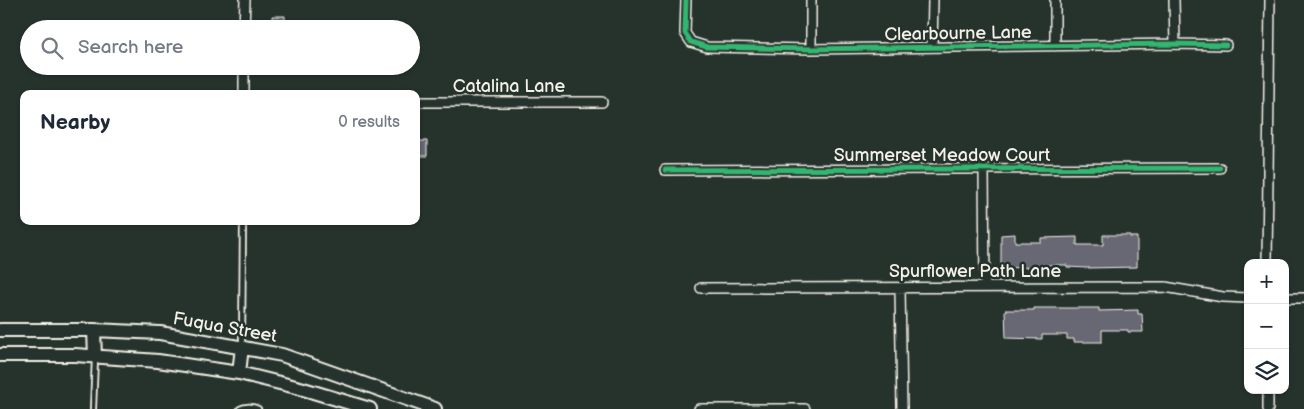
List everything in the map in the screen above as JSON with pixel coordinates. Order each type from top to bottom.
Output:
[{"type":"main road","name":"Fuqua Street","points":[[0,330],[94,330],[160,333],[282,355],[434,409]]},
{"type":"main road","points":[[94,330],[95,357]]},
{"type":"main road","points":[[239,373],[242,348]]},
{"type":"main road","points":[[0,355],[75,355],[158,361],[239,373],[300,388],[370,409]]},
{"type":"street","points":[[244,20],[245,0]]},
{"type":"street","name":"Clearbourne Lane","points":[[686,0],[685,33],[691,42],[707,48],[810,49],[1226,45]]},
{"type":"street","points":[[810,49],[811,0]]},
{"type":"street","points":[[932,47],[933,0]]},
{"type":"street","points":[[1055,0],[1055,46]]},
{"type":"street","points":[[1174,0],[1175,44]]},
{"type":"street","points":[[1267,259],[1270,0]]},
{"type":"street","points":[[244,75],[244,90]]},
{"type":"street","name":"Catalina Lane","points":[[420,102],[602,102]]},
{"type":"street","name":"Summerset Meadow Court","points":[[665,170],[1220,168]]},
{"type":"street","points":[[984,169],[985,287]]},
{"type":"street","name":"Spurflower Path Lane","points":[[701,288],[1165,287],[1222,297],[1244,298]]},
{"type":"street","points":[[900,288],[902,409]]},
{"type":"street","points":[[1289,298],[1304,298]]},
{"type":"street","points":[[1268,394],[1268,409]]},
{"type":"street","points":[[699,409],[805,409]]},
{"type":"lane","points":[[242,348],[243,225]]},
{"type":"lane","points":[[93,409],[95,357]]},
{"type":"lane","points":[[240,409],[242,407],[254,407],[258,409]]},
{"type":"building","points":[[272,16],[285,16],[285,20],[272,20]]},
{"type":"building","points":[[420,141],[427,141],[427,156],[420,156]]},
{"type":"building","points":[[1015,234],[1015,242],[1041,242],[1041,238],[1077,237],[1077,245],[1103,245],[1103,235],[1130,235],[1130,237],[1137,237],[1137,267],[1087,268],[1067,267],[1067,265],[1037,265],[1037,267],[1004,268],[1004,265],[1001,265],[1001,235]]},
{"type":"building","points":[[1034,308],[1099,308],[1099,311],[1138,310],[1138,314],[1142,314],[1143,332],[1102,330],[1102,342],[1074,342],[1074,339],[1067,339],[1067,335],[1042,335],[1042,339],[1006,338],[1005,310],[1034,310]]},
{"type":"cycle path","points":[[686,0],[685,33],[691,42],[707,47],[811,49],[1226,45]]},
{"type":"cycle path","points":[[665,170],[1220,168]]}]
